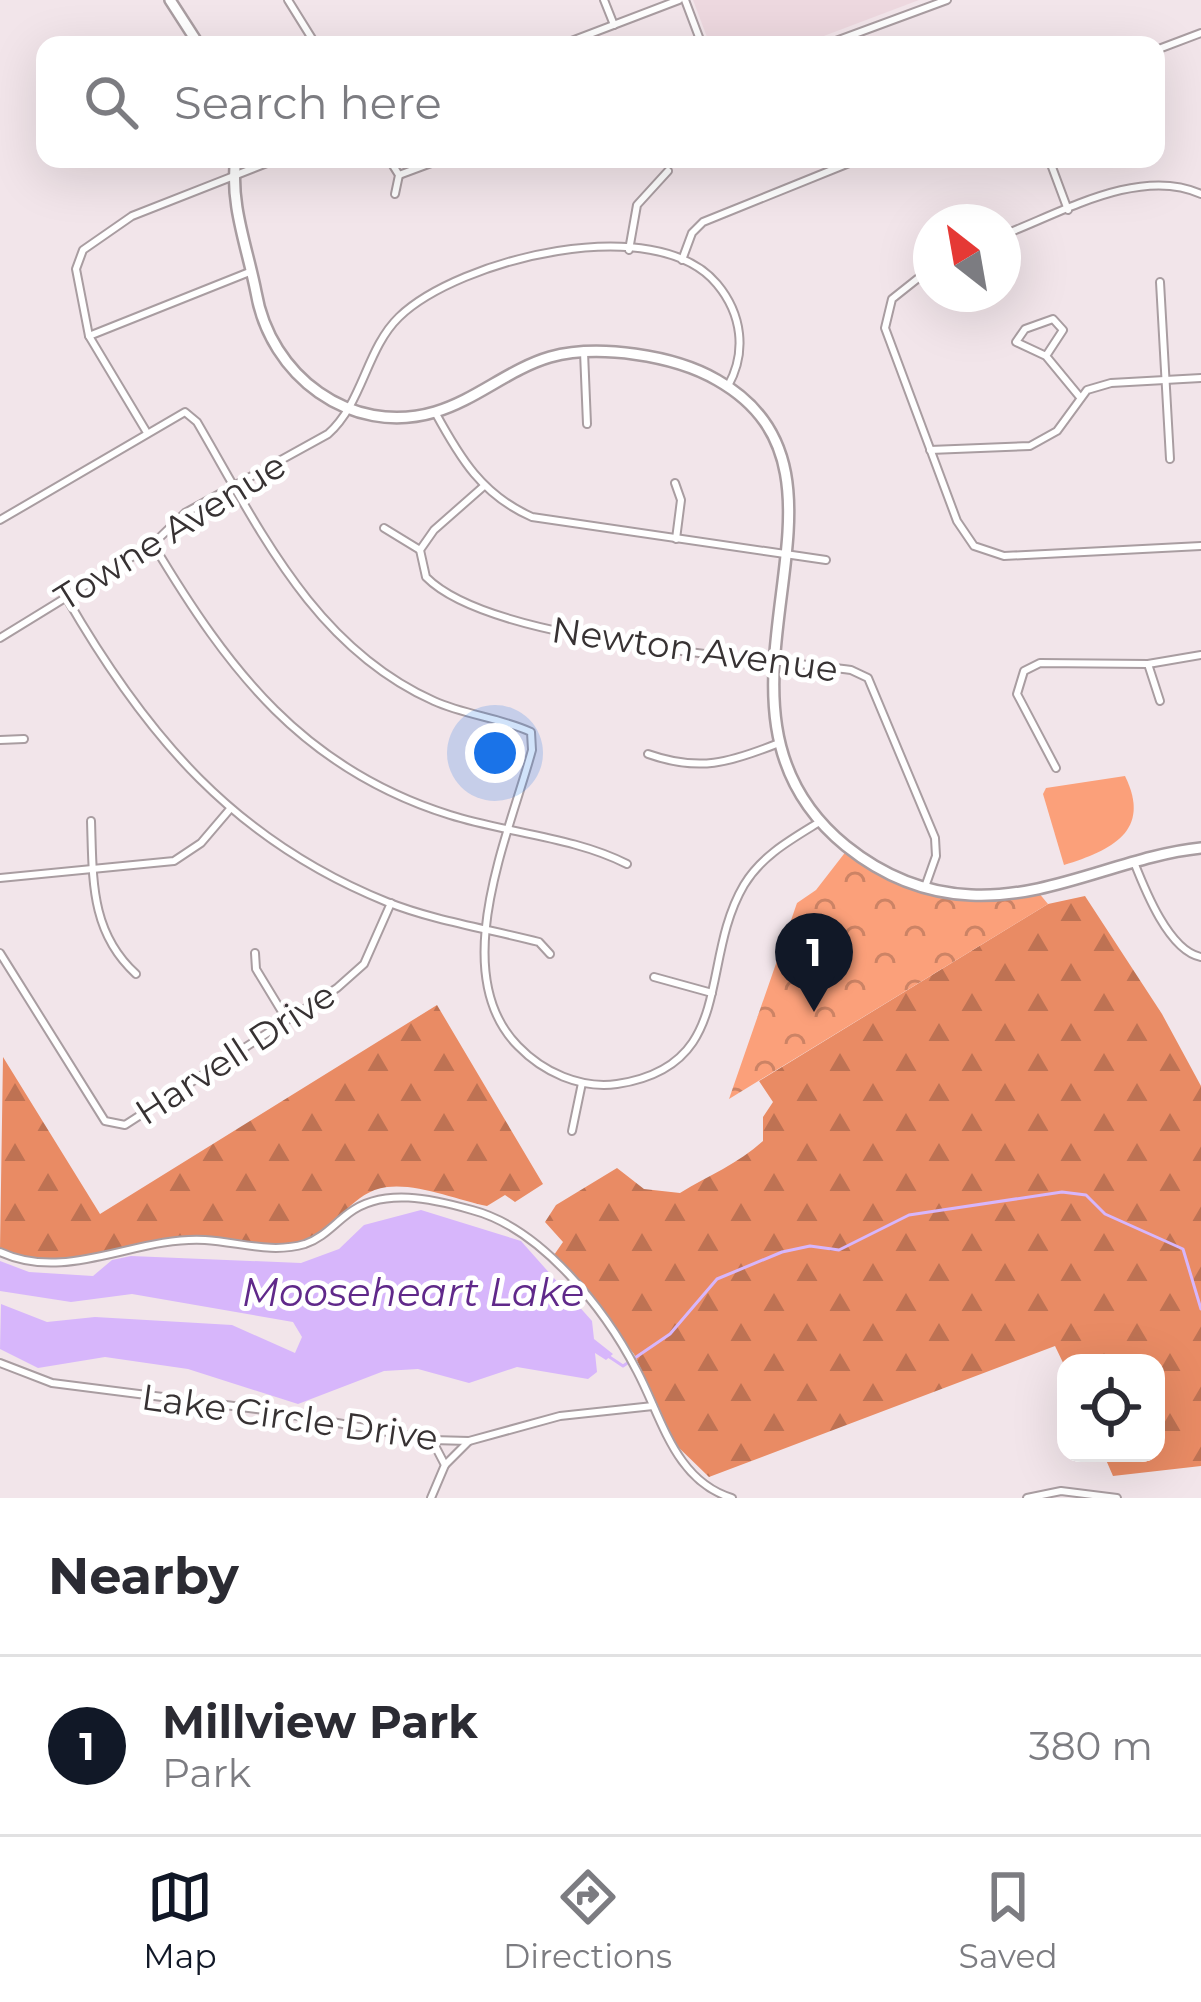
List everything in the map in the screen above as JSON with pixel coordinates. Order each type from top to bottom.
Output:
[{"type":"street","points":[[170,0],[193,36]]},
{"type":"street","points":[[288,0],[310,36]]},
{"type":"street","points":[[604,0],[614,25]]},
{"type":"street","points":[[585,36],[682,0],[698,36]]},
{"type":"street","points":[[849,36],[947,0]]},
{"type":"street","points":[[1165,47],[1201,33]]},
{"type":"street","points":[[235,168],[262,321],[284,362],[315,391],[350,409],[386,417],[435,412],[533,364],[584,352],[683,365],[728,386],[763,421],[784,462],[791,496],[771,695],[779,743],[795,784],[821,821],[867,862],[925,887],[992,895],[1201,848]]},
{"type":"street","points":[[146,430],[89,336],[76,269],[82,250],[96,236],[254,168]]},
{"type":"street","points":[[394,194],[399,175],[395,168]]},
{"type":"street","points":[[399,175],[418,168]]},
{"type":"street","points":[[728,386],[740,354],[736,316],[715,281],[682,260],[703,222],[837,168]]},
{"type":"street","points":[[1052,168],[1068,210]]},
{"type":"street","points":[[628,250],[637,205],[668,171]]},
{"type":"street","points":[[1021,228],[1144,185],[1176,186],[1201,194]]},
{"type":"street","name":"Towne Avenue","points":[[0,638],[153,544],[185,513],[328,434],[350,409],[388,331],[407,310],[520,256],[569,248],[628,250],[682,260]]},
{"type":"street","points":[[89,336],[252,272]]},
{"type":"street","points":[[1160,281],[1170,459]]},
{"type":"street","points":[[913,282],[892,299],[885,318],[889,346],[965,535],[988,555],[1201,546]]},
{"type":"street","points":[[1046,356],[1063,330],[1053,319],[1025,329],[1016,341],[1023,350],[1046,356],[1079,396]]},
{"type":"street","points":[[584,352],[587,424]]},
{"type":"street","points":[[930,450],[1038,444],[1057,431],[1079,396],[1111,382],[1201,378]]},
{"type":"street","points":[[0,520],[146,430],[185,412],[287,577],[354,651],[433,701],[523,728],[534,740],[486,928],[484,982],[496,1018],[537,1062],[582,1083],[648,1078],[681,1059],[700,1036],[742,889],[761,862],[821,821]]},
{"type":"street","points":[[435,412],[460,458],[484,486],[516,509],[551,522],[826,560]]},
{"type":"street","points":[[675,483],[680,500],[676,539]]},
{"type":"street","points":[[384,528],[420,550],[426,538],[484,486]]},
{"type":"street","points":[[153,544],[207,634],[248,686],[295,732],[351,772],[406,800],[627,864]]},
{"type":"street","name":"Newton Avenue","points":[[420,550],[421,568],[434,584],[507,621],[851,670],[873,684],[935,838],[936,856],[925,887]]},
{"type":"street","points":[[66,597],[150,728],[230,809],[302,860],[391,903],[539,942],[550,954]]},
{"type":"street","points":[[1056,768],[1017,694],[1024,671],[1040,663],[1148,664],[1201,655]]},
{"type":"street","points":[[1148,664],[1160,701]]},
{"type":"street","points":[[0,740],[24,739]]},
{"type":"street","points":[[648,754],[684,766],[711,767],[779,743]]},
{"type":"street","points":[[0,878],[174,861],[201,843],[230,809]]},
{"type":"street","points":[[91,821],[100,922],[120,959],[136,974]]},
{"type":"street","points":[[1134,862],[1145,892],[1182,946],[1201,957]]},
{"type":"street","name":"Harvell Drive","points":[[0,953],[105,1121],[124,1125],[287,1020],[364,964],[391,903]]},
{"type":"street","points":[[255,953],[256,969],[287,1020]]},
{"type":"street","points":[[654,977],[712,993]]},
{"type":"street","points":[[572,1131],[582,1083]]},
{"type":"street","points":[[0,1252],[44,1265],[138,1245],[205,1240],[285,1248],[323,1235],[358,1206],[380,1198],[474,1210],[522,1230],[560,1266],[636,1369],[671,1447],[713,1495],[732,1498]]},
{"type":"street","name":"Lake Circle Drive","points":[[0,1363],[52,1383],[285,1413],[433,1440],[469,1441],[560,1416],[653,1406]]},
{"type":"street","points":[[433,1440],[445,1465]]},
{"type":"street","points":[[431,1498],[445,1465],[469,1441]]},
{"type":"street","points":[[1027,1498],[1061,1491],[1117,1498]]},
{"type":"shaded area","points":[[693,0],[919,0],[824,36],[707,36]]},
{"type":"green space","points":[[1125,776],[1134,811],[1123,836],[1064,865],[1043,794],[1046,788]]},
{"type":"green space","points":[[847,850],[917,886],[960,894],[1038,892],[1048,904],[729,1099],[797,903],[816,890]]},
{"type":"green space","points":[[1085,896],[1162,1014],[1201,1086],[1201,1466],[1113,1476],[1107,1462],[1165,1462],[1165,1354],[1059,1354],[1055,1346],[709,1477],[675,1444],[634,1354],[554,1255],[563,1242],[545,1222],[556,1205],[617,1168],[644,1189],[680,1193],[733,1163],[763,1141],[763,1117],[773,1102],[759,1081],[1048,904]]},
{"type":"green space","points":[[437,1005],[543,1184],[515,1202],[505,1195],[487,1206],[424,1190],[387,1187],[364,1195],[311,1238],[284,1245],[175,1239],[48,1260],[0,1249],[3,1057],[100,1214]]},
{"type":"water","name":"Mooseheart Lake","points":[[421,1210],[521,1241],[592,1321],[594,1339],[613,1354],[606,1360],[595,1353],[597,1372],[588,1379],[517,1367],[469,1383],[418,1369],[384,1371],[298,1404],[188,1369],[105,1357],[38,1368],[0,1349],[1,1304],[47,1322],[95,1317],[232,1325],[295,1353],[302,1337],[293,1322],[132,1294],[71,1302],[0,1291],[0,1261],[29,1272],[93,1276],[112,1260],[131,1256],[301,1263],[339,1249],[364,1225]]},
{"type":"waterway","points":[[608,1356],[623,1366],[670,1334],[717,1279],[782,1252],[810,1246],[839,1250],[909,1215],[1062,1192],[1086,1195],[1105,1214],[1183,1249],[1201,1309]]},
{"type":"place","name":"Millview Park","points":[[814,1012]]}]
